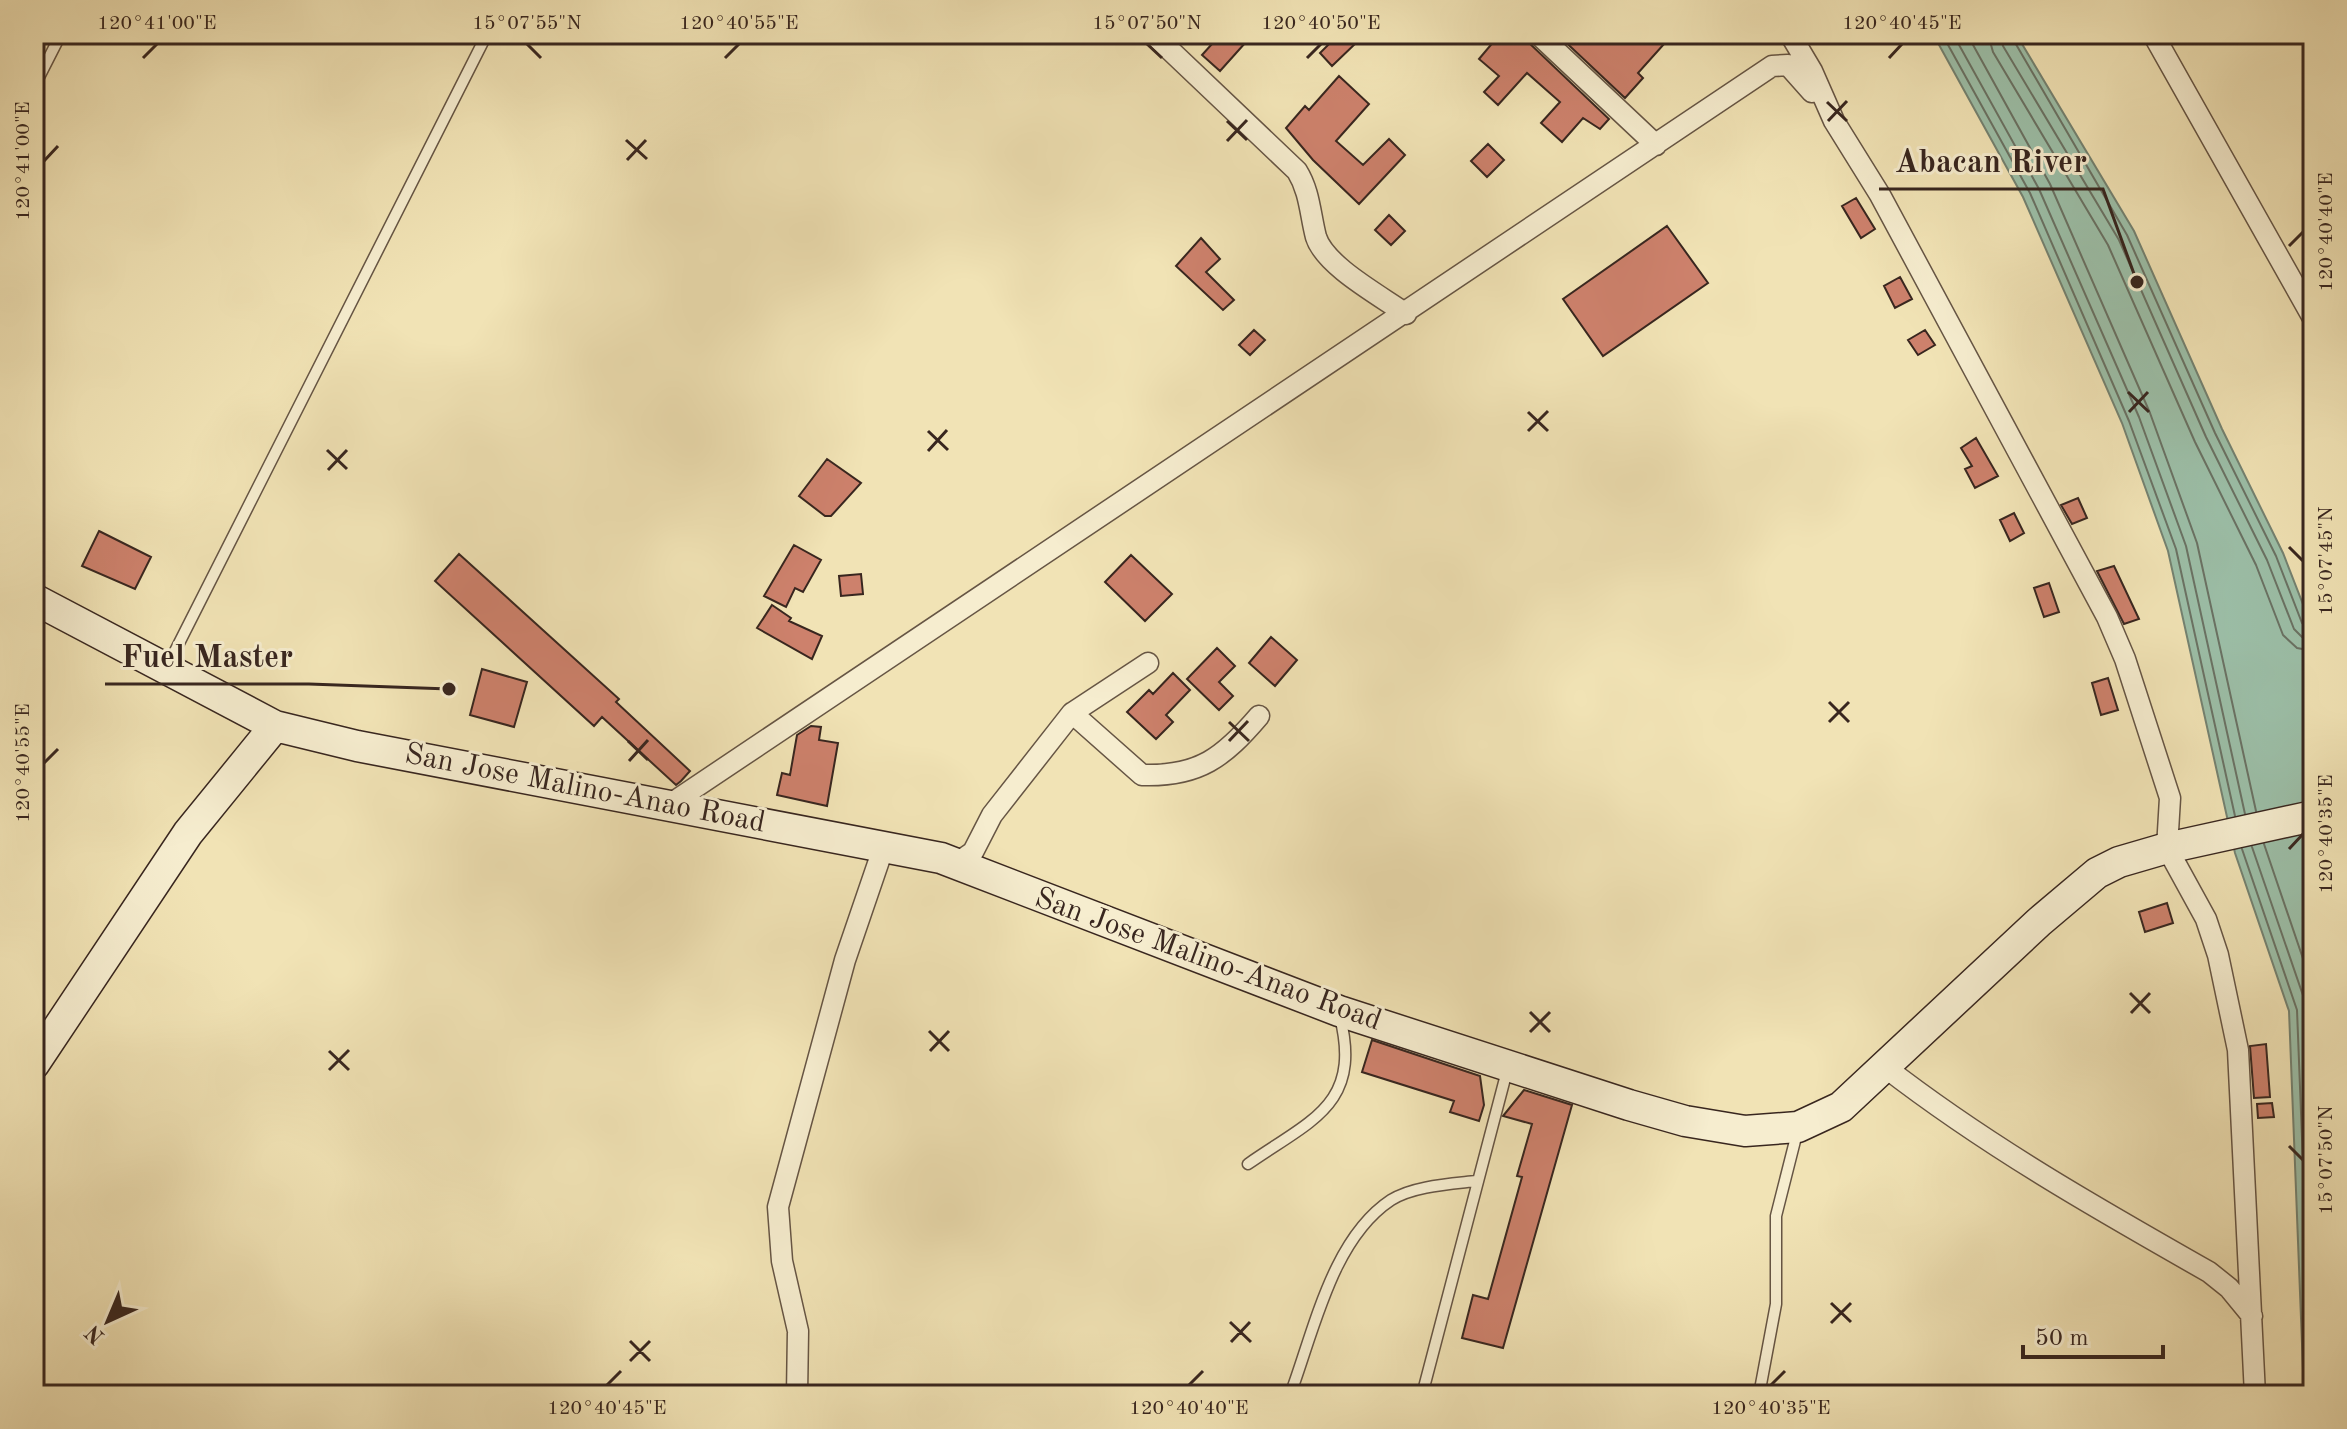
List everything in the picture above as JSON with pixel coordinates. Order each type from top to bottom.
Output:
[{"type":"main road","name":"San Jose Malino-Anao Road","points":[[34,599],[275,726],[357,746],[884,846],[954,865],[1339,1011],[1629,1105],[1717,1128],[1773,1131],[1798,1127],[1841,1107],[2073,891],[2119,862],[2313,816]]},
{"type":"main road","points":[[34,1064],[188,833],[275,726]]},
{"type":"street","points":[[1153,34],[1297,171],[1305,183],[1316,237],[1331,261],[1406,314]]},
{"type":"street","points":[[1538,34],[1656,145]]},
{"type":"street","points":[[1790,34],[1812,71],[1834,121]]},
{"type":"street","points":[[2153,34],[2313,318]]},
{"type":"street","points":[[669,805],[1779,63],[1794,69],[1834,121],[1888,208],[2118,638],[2170,798],[2178,846],[2218,955],[2238,1050],[2255,1395]]},
{"type":"street","points":[[954,865],[973,852],[992,815],[1072,713],[1148,663]]},
{"type":"street","points":[[1072,713],[1142,775],[1156,776],[1217,759],[1259,716]]},
{"type":"street","points":[[797,1395],[798,1331],[782,1261],[778,1207],[845,960],[884,846]]},
{"type":"street","points":[[1885,1067],[1941,1110],[2071,1194],[2209,1272],[2229,1288],[2252,1316]]},
{"type":"lane","points":[[34,87],[61,34]]},
{"type":"lane","points":[[166,669],[487,34]]},
{"type":"lane","points":[[1248,1164],[1321,1113],[1334,1099],[1344,1078],[1348,1049],[1339,1011]]},
{"type":"lane","points":[[1422,1395],[1508,1065]]},
{"type":"lane","points":[[1759,1395],[1776,1304],[1776,1216],[1798,1127]]},
{"type":"lane","points":[[1290,1395],[1338,1264],[1356,1231],[1393,1199],[1432,1187],[1476,1181]]},
{"type":"water","points":[[1933,34],[2016,34],[2134,231],[2222,429],[2283,553],[2313,630],[2313,1395],[2304,1395],[2289,1011],[2235,853],[2168,551],[2122,423],[2023,197]]},
{"type":"building","points":[[1221,34],[1238,34],[1246,42],[1220,71],[1202,55]]},
{"type":"building","points":[[1339,34],[1349,34],[1357,42],[1332,66],[1320,53]]},
{"type":"building","points":[[1500,34],[1525,34],[1529,43],[1609,119],[1600,129],[1583,118],[1562,142],[1541,123],[1560,102],[1527,73],[1498,105],[1484,92],[1499,76],[1479,59]]},
{"type":"building","points":[[1557,34],[1654,34],[1664,44],[1638,73],[1643,78],[1625,98]]},
{"type":"building","points":[[1339,76],[1369,104],[1336,141],[1363,165],[1389,139],[1405,155],[1359,204],[1313,160],[1286,128],[1305,106],[1309,110]]},
{"type":"building","points":[[1488,144],[1504,160],[1487,177],[1471,161]]},
{"type":"building","points":[[1856,198],[1875,229],[1861,238],[1842,206]]},
{"type":"building","points":[[1389,215],[1405,231],[1391,245],[1375,230]]},
{"type":"building","points":[[1667,226],[1708,283],[1603,356],[1563,299]]},
{"type":"building","points":[[1201,238],[1220,259],[1206,272],[1234,300],[1223,310],[1176,266]]},
{"type":"building","points":[[1900,277],[1912,299],[1895,308],[1884,286]]},
{"type":"building","points":[[1254,330],[1265,340],[1250,355],[1239,345]]},
{"type":"building","points":[[1925,330],[1935,345],[1918,355],[1908,340]]},
{"type":"building","points":[[1976,438],[1998,476],[1975,488],[1965,469],[1972,466],[1961,448]]},
{"type":"building","points":[[827,459],[861,483],[831,516],[825,516],[799,496]]},
{"type":"building","points":[[2078,498],[2087,518],[2072,524],[2061,505]]},
{"type":"building","points":[[2014,513],[2024,533],[2010,541],[2000,520]]},
{"type":"building","points":[[99,531],[151,557],[135,589],[82,566]]},
{"type":"building","points":[[794,545],[821,560],[803,592],[795,588],[786,607],[764,596]]},
{"type":"building","points":[[459,554],[619,699],[616,702],[690,771],[681,781],[676,785],[602,717],[594,726],[435,581]]},
{"type":"building","points":[[1131,555],[1172,594],[1145,621],[1105,582]]},
{"type":"building","points":[[2114,566],[2139,619],[2124,624],[2097,571]]},
{"type":"building","points":[[861,574],[863,594],[841,596],[839,576]]},
{"type":"building","points":[[2049,583],[2059,612],[2044,617],[2034,588]]},
{"type":"building","points":[[772,605],[791,618],[789,621],[822,636],[812,659],[757,628]]},
{"type":"building","points":[[1271,637],[1297,660],[1275,686],[1249,663]]},
{"type":"building","points":[[1217,648],[1235,666],[1219,682],[1233,696],[1219,710],[1187,679]]},
{"type":"building","points":[[482,669],[527,682],[514,727],[470,715]]},
{"type":"building","points":[[1173,673],[1190,690],[1166,715],[1173,722],[1156,739],[1127,712],[1149,690],[1153,694]]},
{"type":"building","points":[[2108,678],[2118,710],[2101,715],[2092,683]]},
{"type":"building","points":[[811,726],[821,727],[819,740],[838,743],[827,806],[777,795],[782,773],[790,775],[797,735]]},
{"type":"building","points":[[2167,903],[2173,923],[2145,932],[2139,912]]},
{"type":"building","points":[[1372,1040],[1480,1076],[1484,1105],[1479,1121],[1450,1112],[1454,1101],[1362,1072]]},
{"type":"building","points":[[2266,1044],[2270,1097],[2254,1098],[2250,1046]]},
{"type":"building","points":[[1524,1090],[1572,1105],[1503,1348],[1462,1338],[1473,1295],[1488,1299],[1522,1177],[1517,1176],[1532,1124],[1503,1116]]},
{"type":"building","points":[[2272,1103],[2274,1117],[2258,1118],[2257,1104]]},
{"type":"place","name":"Abacan River","points":[[2137,282]]},
{"type":"place","name":"Fuel Master","points":[[449,689]]}]
